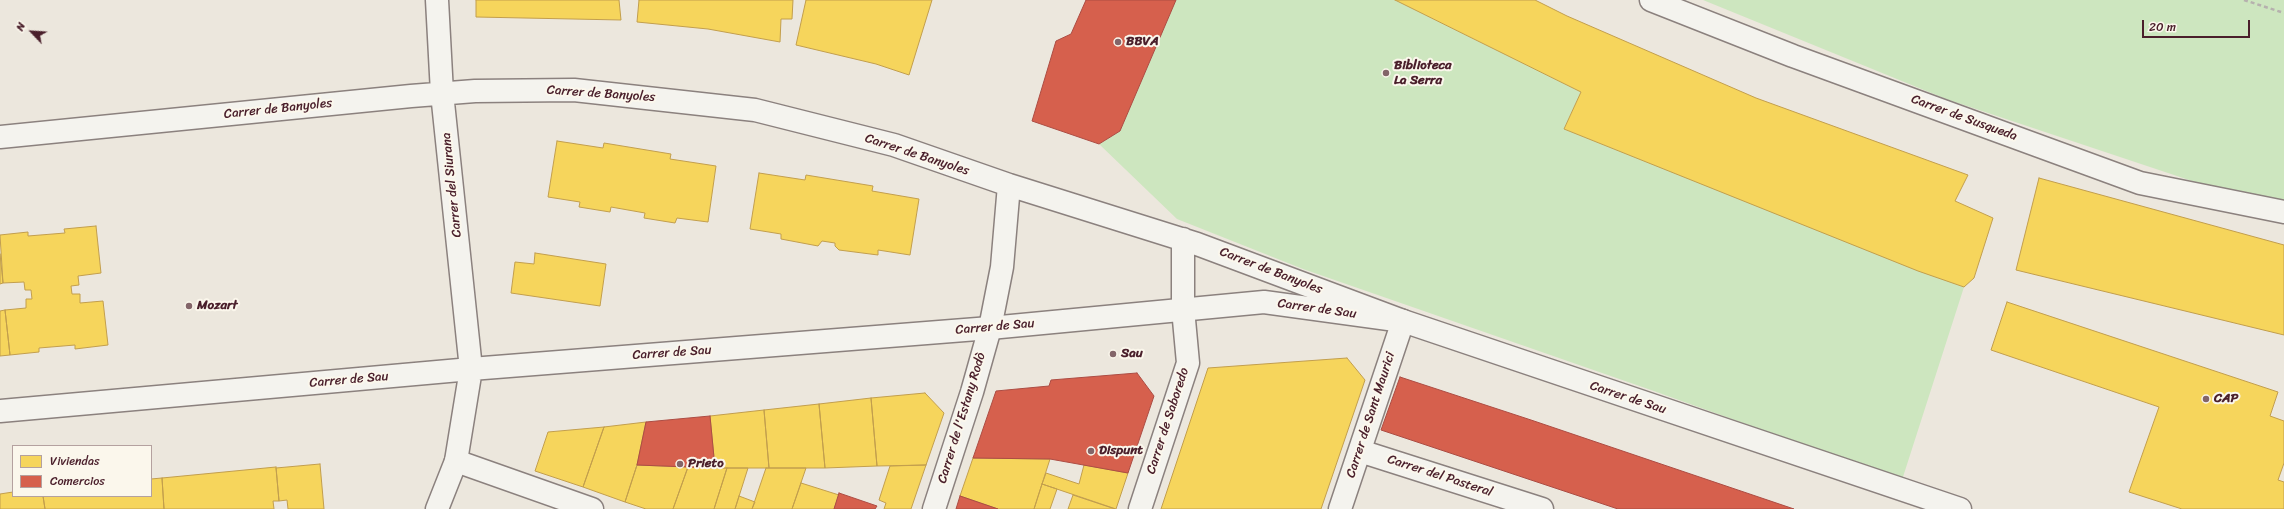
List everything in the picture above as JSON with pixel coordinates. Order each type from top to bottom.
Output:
[{"type":"street","name":"Carrer del Siurana","points":[[437,0],[442,93],[471,369],[456,461],[437,509]]},
{"type":"street","name":"Carrer de Susqueda","points":[[1652,0],[1793,56],[2140,183],[2284,212]]},
{"type":"street","name":"Carrer de Banyoles","points":[[0,137],[475,91],[574,90],[755,110],[894,145],[1009,185],[1183,239],[1403,321]]},
{"type":"street","name":"Carrer de l'Estany Rodò","points":[[934,509],[972,392],[990,328],[1002,267],[1009,185]]},
{"type":"street","points":[[1183,239],[1183,308]]},
{"type":"street","name":"Carrer de Sau","points":[[0,411],[471,369],[990,328],[1183,308],[1264,302],[1403,321],[1960,509]]},
{"type":"street","name":"Carrer de Saboredo","points":[[1140,509],[1188,363],[1183,308]]},
{"type":"street","name":"Carrer de Sant Maurici","points":[[1340,509],[1403,321]]},
{"type":"street","name":"Carrer del Pasteral","points":[[1360,450],[1489,501],[1542,509]]},
{"type":"street","points":[[456,461],[592,509]]},
{"type":"path","points":[[2244,0],[2284,13]]},
{"type":"green space","points":[[1176,0],[1395,0],[1581,92],[1564,129],[1964,287],[1902,480],[1651,390],[1303,269],[1177,219],[1099,144],[1120,131]]},
{"type":"green space","points":[[1703,0],[2284,0],[2284,206],[2204,185],[1946,99]]},
{"type":"building: Viviendas","points":[[476,0],[619,0],[621,20],[476,17]]},
{"type":"building: Viviendas","points":[[639,0],[793,0],[792,19],[781,19],[780,42],[708,29],[637,22]]},
{"type":"building: Viviendas","points":[[806,0],[932,0],[909,75],[876,64],[796,45]]},
{"type":"building: Viviendas","points":[[1395,0],[1535,0],[1567,16],[1756,98],[1968,175],[1955,201],[1993,218],[1974,278],[1964,287],[1918,271],[1564,129],[1581,92]]},
{"type":"building: Viviendas","points":[[557,141],[603,148],[604,143],[671,154],[670,159],[716,166],[708,222],[677,218],[675,223],[644,218],[645,213],[611,207],[610,212],[579,207],[580,202],[548,197]]},
{"type":"building: Viviendas","points":[[759,173],[805,180],[806,175],[873,186],[872,191],[919,199],[910,255],[878,250],[878,255],[839,250],[835,246],[835,243],[822,241],[818,246],[781,239],[781,234],[750,229]]},
{"type":"building: Viviendas","points":[[2039,178],[2284,245],[2284,335],[2016,270]]},
{"type":"building: Viviendas","points":[[96,226],[101,273],[78,276],[79,285],[71,286],[72,294],[80,294],[80,303],[103,301],[108,345],[75,349],[75,345],[39,348],[39,352],[10,355],[5,310],[26,308],[26,299],[32,299],[31,290],[25,290],[24,282],[3,283],[0,235],[28,232],[28,236],[65,233],[64,229]]},
{"type":"building: Viviendas","points":[[535,253],[606,264],[600,306],[511,293],[515,262],[534,264]]},
{"type":"building: Viviendas","points":[[0,254],[3,283],[0,284]]},
{"type":"building: Viviendas","name":"CAP","points":[[2007,302],[2278,392],[2270,416],[2284,421],[2284,463],[2278,480],[2284,482],[2284,509],[2182,509],[2129,492],[2159,407],[1991,350]]},
{"type":"building: Viviendas","points":[[5,310],[10,355],[0,356],[0,311]]},
{"type":"building: Viviendas","points":[[1347,358],[1365,380],[1321,509],[1161,509],[1208,368]]},
{"type":"building: Viviendas","points":[[925,393],[944,413],[926,465],[877,466],[871,398]]},
{"type":"building: Viviendas","points":[[871,398],[877,466],[825,468],[819,404]]},
{"type":"building: Viviendas","points":[[819,404],[825,468],[769,468],[764,410]]},
{"type":"building: Viviendas","points":[[764,410],[769,468],[715,468],[710,416]]},
{"type":"building: Viviendas","points":[[646,422],[637,465],[625,502],[583,487],[604,427]]},
{"type":"building: Viviendas","points":[[604,427],[583,487],[535,471],[548,432]]},
{"type":"building: Viviendas","points":[[973,458],[1050,459],[1034,509],[998,509],[960,496]]},
{"type":"building: Viviendas","points":[[320,464],[324,509],[288,509],[287,500],[279,501],[276,468]]},
{"type":"building: Viviendas","points":[[637,465],[688,467],[673,509],[646,509],[625,502]]},
{"type":"building: Viviendas","points":[[926,465],[911,509],[884,509],[886,503],[879,500],[890,466]]},
{"type":"building: Viviendas","points":[[1084,465],[1128,473],[1116,509],[1042,484],[1046,473],[1079,484]]},
{"type":"building: Viviendas","points":[[276,467],[279,501],[273,501],[274,509],[164,509],[162,478]]},
{"type":"building: Viviendas","points":[[688,467],[727,468],[714,509],[673,509]]},
{"type":"building: Viviendas","points":[[727,468],[748,468],[735,509],[714,509]]},
{"type":"building: Viviendas","points":[[766,468],[806,468],[792,509],[752,509]]},
{"type":"building: Viviendas","points":[[162,478],[164,509],[45,509],[43,497],[152,497],[152,479]]},
{"type":"building: Viviendas","points":[[801,483],[839,495],[834,509],[792,509]]},
{"type":"building: Viviendas","points":[[1042,484],[1057,489],[1050,509],[1034,509]]},
{"type":"building: Viviendas","points":[[12,492],[12,497],[43,497],[45,509],[0,509],[0,494]]},
{"type":"building: Viviendas","points":[[1073,495],[1115,509],[1068,509]]},
{"type":"building: Viviendas","points":[[739,496],[755,502],[752,509],[735,509]]},
{"type":"building: Comercios","points":[[1086,0],[1176,0],[1120,131],[1099,144],[1032,121],[1056,41],[1071,34]]},
{"type":"building: Comercios","points":[[1137,373],[1154,396],[1128,473],[1050,459],[973,458],[996,391],[1049,386],[1051,380]]},
{"type":"building: Comercios","points":[[1400,377],[1794,509],[1618,509],[1381,430]]},
{"type":"building: Comercios","points":[[710,416],[715,468],[637,465],[646,422]]},
{"type":"building: Comercios","points":[[839,493],[877,506],[875,509],[834,509]]},
{"type":"building: Comercios","points":[[960,496],[998,509],[956,509]]},
{"type":"place","name":"BBVA","points":[[1118,42]]},
{"type":"place","name":"Biblioteca La Serra","points":[[1386,73]]},
{"type":"place","name":"Mozart","points":[[189,306]]},
{"type":"place","name":"Sau","points":[[1113,354]]},
{"type":"place","name":"CAP","points":[[2206,399]]},
{"type":"place","name":"Dispunt","points":[[1091,451]]},
{"type":"place","name":"Prieto","points":[[680,464]]}]
